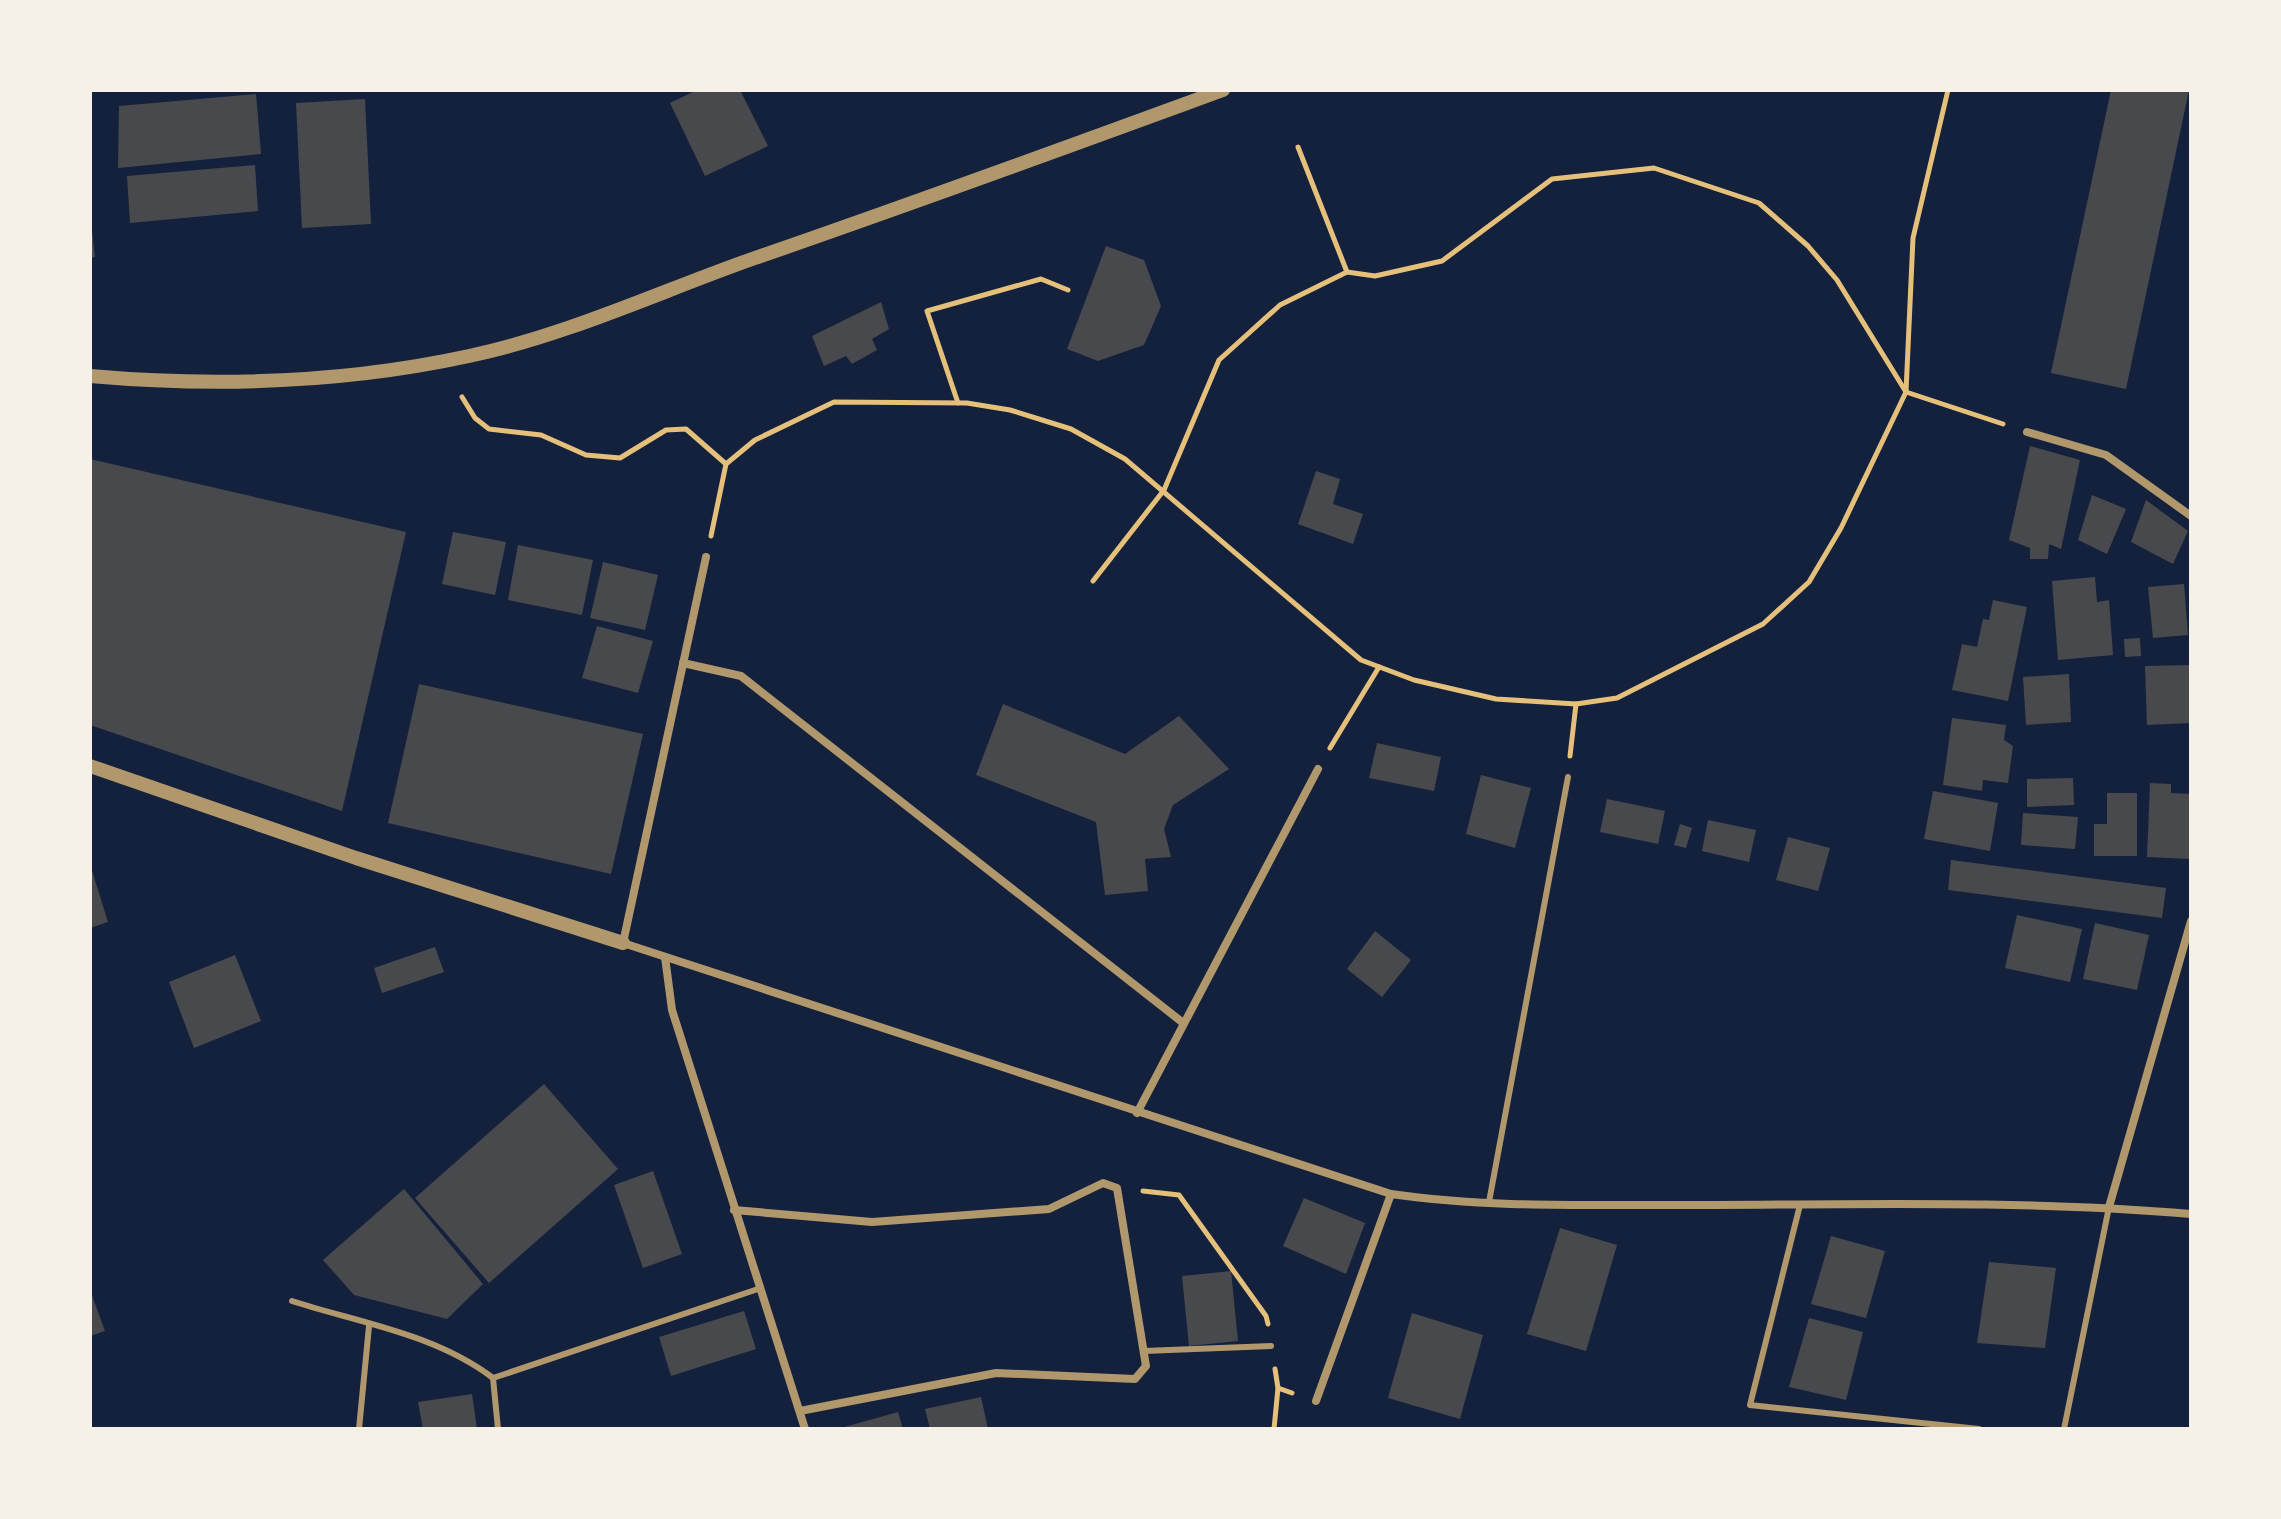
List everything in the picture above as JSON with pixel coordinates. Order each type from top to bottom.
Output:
[{"type":"street","points":[[90,376],[166,383],[346,377],[471,356],[617,311],[699,277],[969,184],[1223,90]]},
{"type":"street","points":[[2027,432],[2106,455],[2191,516]]},
{"type":"street","points":[[623,943],[706,557]]},
{"type":"street","points":[[683,663],[741,676],[1182,1022]]},
{"type":"street","points":[[90,766],[356,858],[1391,1194],[1447,1202],[2109,1207],[2191,1214]]},
{"type":"street","points":[[1137,1113],[1182,1022],[1318,769]]},
{"type":"street","points":[[2109,1207],[2191,921]]},
{"type":"street","points":[[665,957],[672,1010],[758,1289],[805,1429]]},
{"type":"street","points":[[734,1210],[872,1222],[1049,1209],[1103,1183],[1117,1188],[1146,1366],[1135,1379],[996,1373],[800,1411]]},
{"type":"street","points":[[1316,1401],[1391,1194]]},
{"type":"lane","points":[[1489,1202],[1568,777]]},
{"type":"lane","points":[[1800,1205],[1750,1405],[1979,1429]]},
{"type":"lane","points":[[2064,1429],[2109,1207]]},
{"type":"lane","points":[[493,1378],[758,1289]]},
{"type":"lane","points":[[292,1301],[369,1326],[427,1340],[473,1363],[493,1378],[498,1429]]},
{"type":"lane","points":[[359,1429],[369,1326]]},
{"type":"lane","points":[[1144,1351],[1271,1346]]},
{"type":"path","points":[[706,557],[726,464],[755,440],[834,402],[958,403],[1010,410],[1071,429],[1125,459],[1361,660],[1456,692],[1496,699],[1576,704],[1617,698],[1721,648],[1763,624],[1809,582],[1879,454],[1906,392],[1913,238],[1948,90]]},
{"type":"path","points":[[1298,147],[1347,272]]},
{"type":"path","points":[[1093,581],[1164,490],[1219,360],[1280,305],[1347,272],[1375,276],[1442,261],[1552,179],[1654,168],[1759,203],[1808,246],[1837,280],[1906,392],[2027,432]]},
{"type":"path","points":[[958,403],[927,311],[1041,279],[1068,290]]},
{"type":"path","points":[[462,397],[475,418],[489,429],[541,435],[586,455],[620,458],[666,430],[686,429],[726,464]]},
{"type":"path","points":[[1318,769],[1379,667]]},
{"type":"path","points":[[1568,777],[1576,704]]},
{"type":"path","points":[[1117,1188],[1179,1195],[1266,1316],[1278,1388],[1274,1429]]},
{"type":"path","points":[[1278,1388],[1316,1401]]},
{"type":"building","points":[[697,90],[740,90],[768,146],[705,176],[670,103]]},
{"type":"building","points":[[2111,90],[2189,90],[2126,389],[2051,373]]},
{"type":"building","points":[[256,94],[261,154],[118,168],[119,106]]},
{"type":"building","points":[[365,99],[371,224],[302,228],[296,103]]},
{"type":"building","points":[[255,165],[258,211],[130,223],[127,176]]},
{"type":"building","points":[[90,213],[95,257],[90,258]]},
{"type":"building","points":[[1106,246],[1144,260],[1161,306],[1144,345],[1098,361],[1067,349]]},
{"type":"building","points":[[881,302],[889,329],[872,339],[877,350],[852,364],[846,356],[824,366],[812,336]]},
{"type":"building","points":[[2030,446],[2080,460],[2061,549],[2049,544],[2048,559],[2030,559],[2030,548],[2009,540]]},
{"type":"building","points":[[90,459],[406,532],[342,811],[90,725]]},
{"type":"building","points":[[1316,471],[1340,479],[1333,504],[1363,514],[1353,544],[1298,524]]},
{"type":"building","points":[[2092,495],[2126,509],[2107,554],[2078,540]]},
{"type":"building","points":[[2146,500],[2188,531],[2173,564],[2131,542]]},
{"type":"building","points":[[453,532],[506,542],[495,595],[442,584]]},
{"type":"building","points":[[518,545],[593,560],[582,615],[508,600]]},
{"type":"building","points":[[603,562],[658,575],[645,630],[590,618]]},
{"type":"building","points":[[2095,577],[2097,602],[2109,600],[2113,655],[2058,660],[2052,581]]},
{"type":"building","points":[[2184,584],[2188,635],[2153,638],[2148,587]]},
{"type":"building","points":[[1993,600],[2027,607],[2008,701],[1952,690],[1962,644],[1977,647],[1983,619],[1989,620]]},
{"type":"building","points":[[597,626],[653,641],[638,693],[582,678]]},
{"type":"building","points":[[2140,638],[2141,656],[2125,657],[2124,639]]},
{"type":"building","points":[[2191,665],[2191,723],[2147,725],[2145,666]]},
{"type":"building","points":[[2069,674],[2071,722],[2026,725],[2023,677]]},
{"type":"building","points":[[419,684],[643,734],[611,874],[388,823]]},
{"type":"building","points":[[1003,704],[1125,754],[1179,716],[1229,769],[1173,805],[1164,829],[1171,857],[1145,859],[1148,891],[1105,895],[1096,822],[976,775]]},
{"type":"building","points":[[1952,718],[2006,725],[2004,740],[2013,746],[2008,783],[1983,780],[1982,791],[1943,785]]},
{"type":"building","points":[[1377,743],[1441,757],[1434,791],[1369,778]]},
{"type":"building","points":[[1481,775],[1531,788],[1515,848],[1466,834]]},
{"type":"building","points":[[2073,778],[2074,805],[2027,807],[2027,779]]},
{"type":"building","points":[[2150,783],[2171,784],[2171,793],[2191,794],[2191,859],[2147,857]]},
{"type":"building","points":[[1933,791],[1998,803],[1990,851],[1924,839]]},
{"type":"building","points":[[2107,793],[2137,793],[2137,856],[2094,856],[2094,824],[2107,824]]},
{"type":"building","points":[[1607,799],[1665,811],[1658,844],[1600,832]]},
{"type":"building","points":[[2023,813],[2078,817],[2075,849],[2021,845]]},
{"type":"building","points":[[1708,820],[1756,830],[1749,862],[1702,851]]},
{"type":"building","points":[[1680,824],[1692,828],[1686,848],[1674,845]]},
{"type":"building","points":[[1788,837],[1830,848],[1818,891],[1776,880]]},
{"type":"building","points":[[1951,860],[2166,888],[2162,918],[1948,890]]},
{"type":"building","points":[[90,864],[108,922],[90,928]]},
{"type":"building","points":[[2017,915],[2082,929],[2070,982],[2005,968]]},
{"type":"building","points":[[2095,923],[2149,935],[2137,990],[2083,979]]},
{"type":"building","points":[[1375,931],[1411,960],[1382,997],[1347,969]]},
{"type":"building","points":[[435,947],[444,972],[382,993],[374,968]]},
{"type":"building","points":[[235,955],[261,1021],[194,1048],[169,982]]},
{"type":"building","points":[[544,1084],[618,1169],[489,1283],[415,1198]]},
{"type":"building","points":[[653,1171],[682,1254],[643,1268],[614,1185]]},
{"type":"building","points":[[404,1189],[483,1284],[447,1319],[354,1295],[323,1260]]},
{"type":"building","points":[[1304,1198],[1365,1223],[1346,1274],[1283,1246]]},
{"type":"building","points":[[1560,1228],[1617,1245],[1586,1351],[1527,1334]]},
{"type":"building","points":[[1831,1236],[1885,1251],[1866,1318],[1811,1304]]},
{"type":"building","points":[[1989,1262],[2056,1268],[2045,1348],[1977,1343]]},
{"type":"building","points":[[1231,1271],[1238,1341],[1189,1346],[1182,1276]]},
{"type":"building","points":[[90,1290],[105,1331],[90,1336]]},
{"type":"building","points":[[744,1311],[756,1349],[671,1376],[659,1337]]},
{"type":"building","points":[[1412,1313],[1483,1335],[1460,1419],[1388,1398]]},
{"type":"building","points":[[1809,1318],[1863,1332],[1846,1400],[1789,1387]]},
{"type":"building","points":[[472,1394],[477,1429],[423,1429],[418,1402]]},
{"type":"building","points":[[981,1397],[988,1429],[930,1429],[925,1409]]},
{"type":"building","points":[[898,1412],[903,1429],[841,1429],[841,1428]]}]
